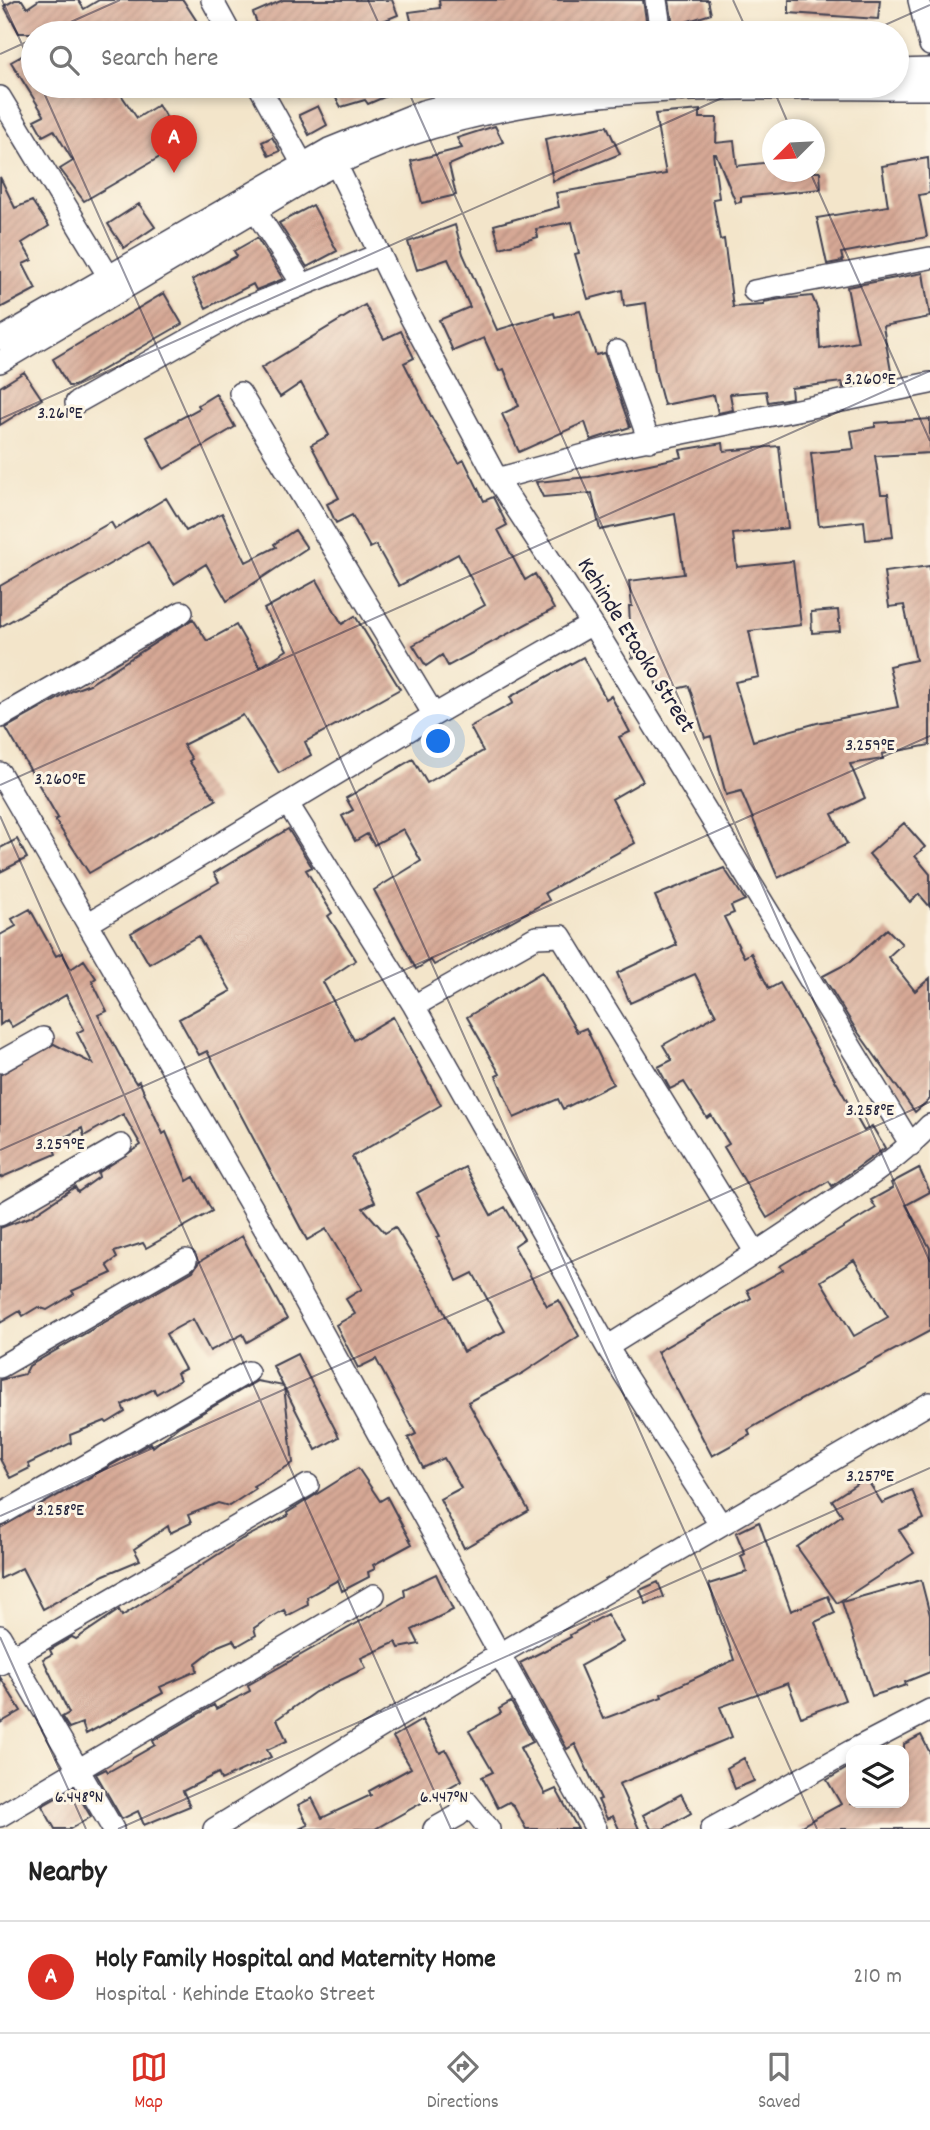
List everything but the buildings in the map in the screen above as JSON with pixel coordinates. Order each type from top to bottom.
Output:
[{"type":"street","points":[[212,0],[223,21]]},
{"type":"street","points":[[656,0],[660,21]]},
{"type":"street","points":[[919,0],[930,45]]},
{"type":"street","points":[[909,70],[930,69]]},
{"type":"street","points":[[909,89],[930,89]]},
{"type":"street","points":[[0,97],[109,276]]},
{"type":"street","points":[[266,98],[302,163]]},
{"type":"street","points":[[251,204],[302,163],[424,111],[473,98]]},
{"type":"street","points":[[0,362],[148,265],[251,204],[336,164],[421,130],[482,114],[567,98]]},
{"type":"street","name":"Kehinde Etaoko Street","points":[[336,164],[496,479],[592,624],[911,1145]]},
{"type":"street","points":[[251,204],[303,285]]},
{"type":"street","points":[[76,403],[243,309],[380,254]]},
{"type":"street","points":[[754,291],[930,258]]},
{"type":"street","points":[[0,339],[109,276],[148,265]]},
{"type":"street","points":[[617,351],[649,441]]},
{"type":"street","points":[[496,479],[614,447],[930,383]]},
{"type":"street","points":[[240,393],[434,715]]},
{"type":"street","points":[[0,717],[183,612]]},
{"type":"street","points":[[89,923],[434,715],[592,624]]},
{"type":"street","points":[[0,773],[278,1252],[596,1829]]},
{"type":"street","points":[[288,804],[414,1006],[607,1347],[721,1525]]},
{"type":"street","points":[[414,1006],[536,937],[561,936],[756,1253]]},
{"type":"street","points":[[0,1062],[43,1038]]},
{"type":"street","points":[[607,1347],[756,1253],[911,1145],[930,1125]]},
{"type":"street","points":[[0,1215],[121,1145]]},
{"type":"street","points":[[0,1367],[186,1260]]},
{"type":"street","points":[[0,1515],[248,1372]]},
{"type":"street","points":[[214,1829],[500,1654],[930,1403]]},
{"type":"street","points":[[6,1660],[308,1485]]},
{"type":"street","points":[[0,1816],[374,1595]]},
{"type":"street","points":[[0,1636],[6,1660],[113,1829]]},
{"type":"street","points":[[863,1745],[930,1710]]},
{"type":"street","points":[[710,1829],[846,1754]]},
{"type":"street","points":[[434,1829],[459,1815],[466,1801],[489,1829]]},
{"type":"place","name":"Holy Family Hospital and Maternity Home","points":[[174,173]]}]
